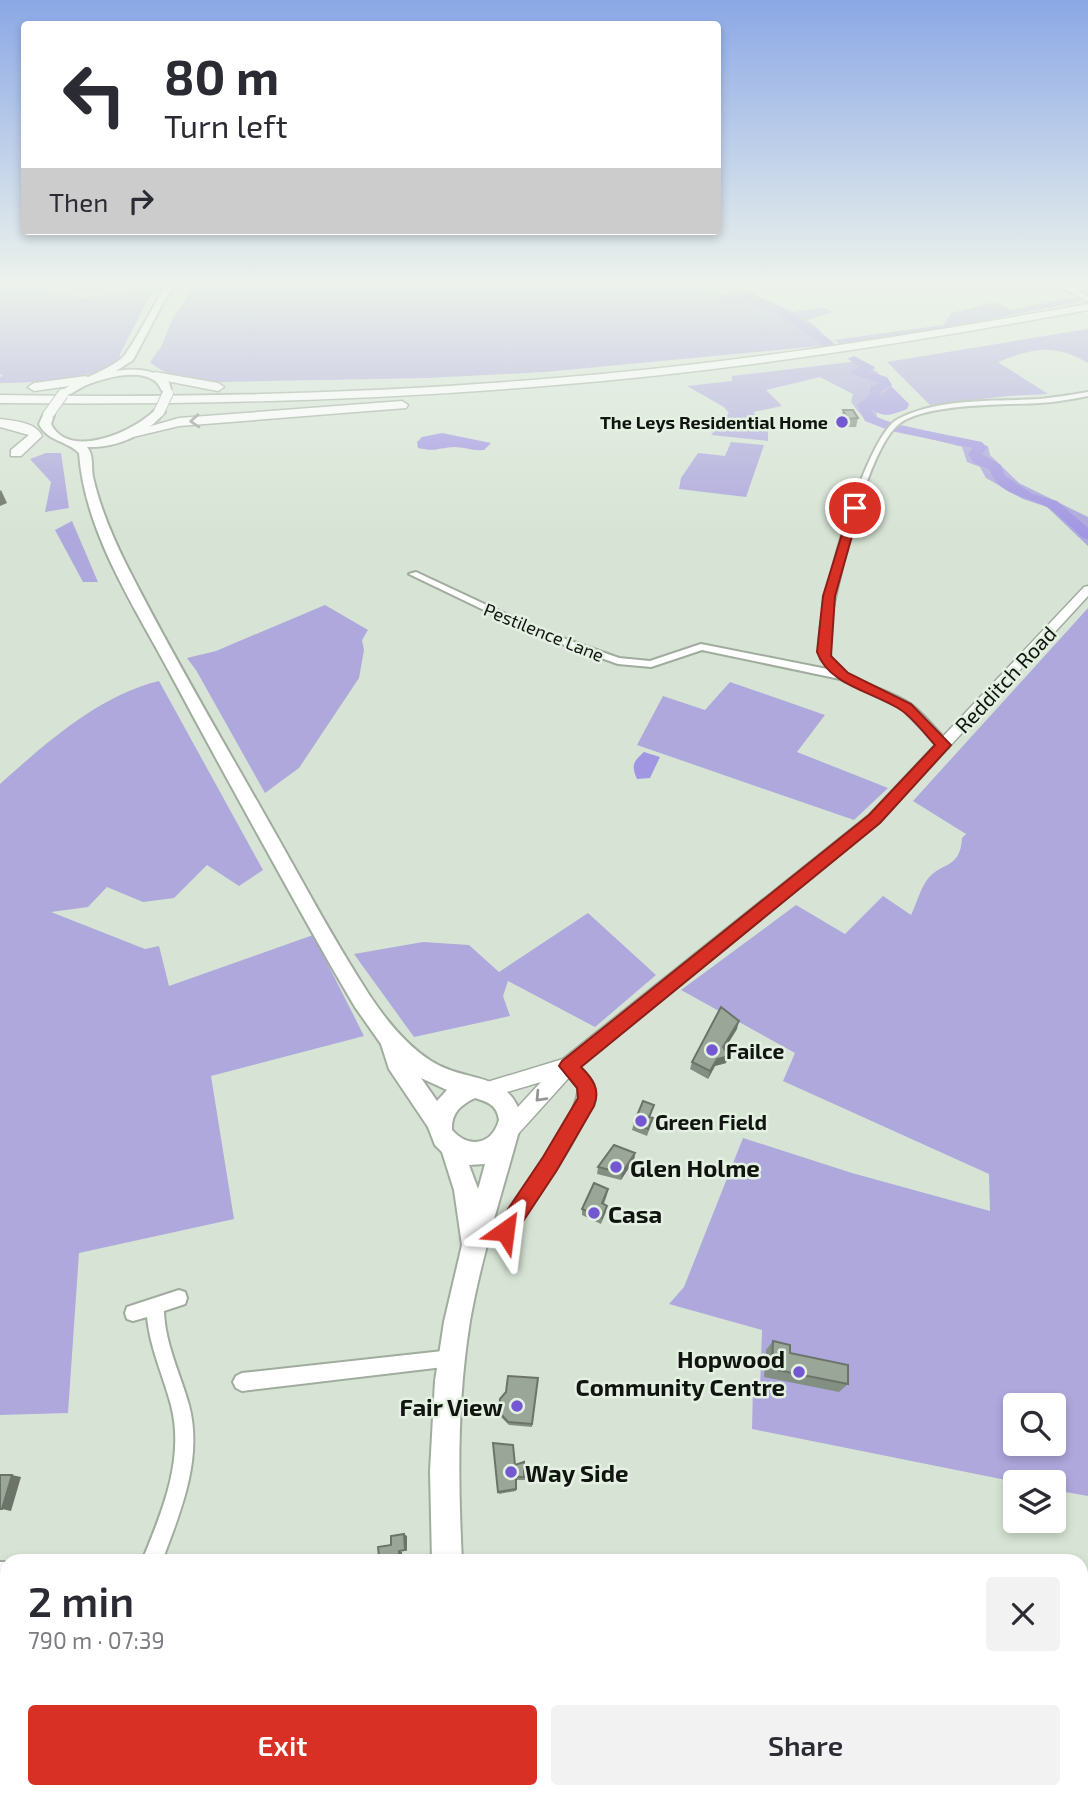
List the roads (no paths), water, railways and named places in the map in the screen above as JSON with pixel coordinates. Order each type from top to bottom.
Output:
[{"type":"highway","points":[[47,422],[63,394],[118,365]]},
{"type":"highway","points":[[75,442],[85,452],[84,467],[97,464],[159,412],[168,393],[165,384],[152,376],[142,365]]},
{"type":"highway","points":[[0,399],[141,400],[340,395],[616,376],[728,365]]},
{"type":"highway","points":[[47,422],[55,437],[75,442],[104,442],[179,422],[376,408],[673,377],[758,365]]},
{"type":"highway","points":[[0,388],[49,387],[117,373],[215,387],[386,385],[616,376]]},
{"type":"highway","points":[[0,406],[264,404],[539,390]]},
{"type":"highway","points":[[0,422],[47,422]]},
{"type":"highway","points":[[0,422],[35,433],[36,436],[16,453]]},
{"type":"highway","points":[[97,464],[95,509],[150,625],[362,1001],[388,1038],[433,1076],[483,1088],[504,1099],[512,1114],[507,1134],[493,1149],[477,1154],[464,1153],[446,1136],[441,1114],[446,1103],[463,1091],[483,1088]]},
{"type":"highway","name":"Redditch Road","points":[[388,1038],[397,1062],[446,1136],[466,1191],[472,1252]]},
{"type":"highway","name":"Redditch Road","points":[[447,1554],[446,1433],[457,1322],[472,1252],[507,1134]]},
{"type":"main road","name":"Redditch Road","points":[[507,1134],[568,1066],[874,819],[1088,589]]},
{"type":"main road","name":"Redditch Road","points":[[483,1088],[568,1066]]},
{"type":"street","points":[[944,745],[906,707],[843,676],[828,663],[824,652],[829,596],[861,485],[891,426],[924,414],[974,405],[1088,394]]},
{"type":"street","name":"Pestilence Lane","points":[[413,575],[548,637],[618,661],[651,664],[701,647],[843,676]]},
{"type":"street","points":[[798,665],[814,660],[824,652]]},
{"type":"street","points":[[505,1231],[587,1100],[586,1085],[568,1066]]},
{"type":"street","points":[[133,1313],[178,1298]]},
{"type":"street","points":[[155,1306],[155,1330],[184,1425],[181,1471],[172,1510],[155,1554]]},
{"type":"street","points":[[242,1382],[452,1358]]},
{"type":"waterway","points":[[864,365],[869,368],[856,372],[883,379],[886,385],[875,389],[875,397],[863,405],[869,418],[895,428],[977,445],[980,448],[975,454],[979,460],[996,468],[999,478],[1028,497],[1052,504],[1088,535]]},
{"type":"place","name":"The Leys Residential Home","points":[[842,422]]},
{"type":"place","name":"Failce","points":[[712,1050]]},
{"type":"place","name":"Green Field","points":[[641,1121]]},
{"type":"place","name":"Glen Holme","points":[[616,1167]]},
{"type":"place","name":"Casa","points":[[594,1213]]},
{"type":"place","name":"Hopwood Community Centre","points":[[799,1372]]},
{"type":"place","name":"Fair View","points":[[517,1406]]},
{"type":"place","name":"Way Side","points":[[511,1472]]}]
